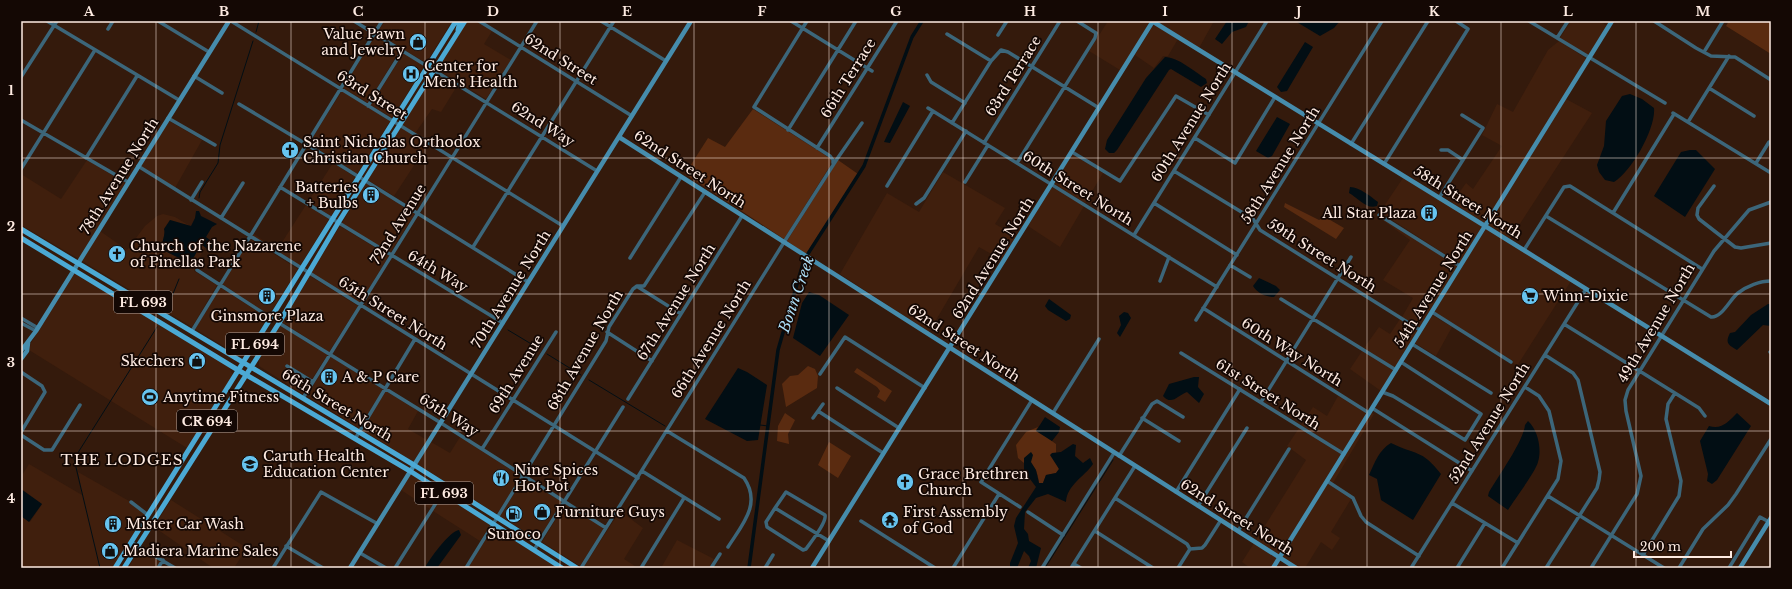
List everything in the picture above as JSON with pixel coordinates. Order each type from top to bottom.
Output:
[{"type":"main road","name":"FL 694","points":[[238,370],[456,21]]},
{"type":"main road","points":[[458,31],[460,21]]},
{"type":"main road","name":"FL 694","points":[[246,375],[279,323],[338,223],[366,181],[465,21]]},
{"type":"main road","name":"66th Street North","points":[[21,229],[414,465],[576,568]]},
{"type":"main road","name":"66th Street North","points":[[21,238],[246,375],[410,471],[562,568]]},
{"type":"main road","name":"CR 694","points":[[115,568],[238,370]]},
{"type":"main road","name":"CR 694","points":[[124,568],[246,375]]},
{"type":"main road","points":[[186,469],[184,466],[192,451],[193,444]]},
{"type":"street","points":[[47,21],[179,100]]},
{"type":"street","points":[[21,77],[57,21]]},
{"type":"street","points":[[108,29],[113,21]]},
{"type":"street","points":[[158,21],[209,52]]},
{"type":"street","name":"78th Avenue North","points":[[21,351],[28,344],[37,330],[179,100],[230,21]]},
{"type":"street","name":"63rd Street","points":[[230,21],[563,226]]},
{"type":"street","name":"62nd Way","points":[[354,21],[597,171]]},
{"type":"street","points":[[192,332],[249,236],[382,21]]},
{"type":"street","name":"62nd Street","points":[[479,21],[632,116]]},
{"type":"street","name":"72nd Avenue","points":[[303,398],[537,21]]},
{"type":"street","points":[[602,21],[666,61]]},
{"type":"street","points":[[473,247],[614,21]]},
{"type":"street","name":"70th Avenue North","points":[[350,568],[691,21]]},
{"type":"street","points":[[791,21],[872,71]]},
{"type":"street","points":[[807,21],[754,107],[830,156],[833,160],[832,166]]},
{"type":"street","points":[[788,130],[856,21]]},
{"type":"street","name":"66th Terrace","points":[[817,148],[897,21]]},
{"type":"street","points":[[998,35],[1007,21]]},
{"type":"street","name":"63rd Terrace","points":[[965,182],[986,144],[1060,21]]},
{"type":"street","points":[[1017,163],[1095,38],[1096,33],[1077,21]]},
{"type":"street","name":"58th Street North","points":[[1153,21],[1771,404]]},
{"type":"street","name":"62nd Avenue North","points":[[812,568],[1153,21]]},
{"type":"street","name":"60th Avenue North","points":[[1134,235],[1267,21]]},
{"type":"street","name":"58th Avenue North","points":[[1196,320],[1382,21]]},
{"type":"street","points":[[1351,144],[1428,21]]},
{"type":"street","points":[[1384,164],[1468,29],[1456,21]]},
{"type":"street","points":[[1529,21],[1665,103]]},
{"type":"street","points":[[1557,38],[1568,21]]},
{"type":"street","name":"54th Avenue North","points":[[1273,568],[1612,21]]},
{"type":"street","points":[[1654,21],[1711,56],[1735,57],[1771,80]]},
{"type":"street","points":[[1704,52],[1723,21]]},
{"type":"street","points":[[947,34],[990,61]]},
{"type":"street","points":[[21,168],[94,50]]},
{"type":"street","points":[[368,106],[403,50]]},
{"type":"street","points":[[952,123],[990,61],[998,52],[1008,52],[1099,108]]},
{"type":"street","points":[[1688,122],[1729,56]]},
{"type":"street","points":[[927,75],[931,82],[965,103]]},
{"type":"street","points":[[86,158],[137,76]]},
{"type":"street","points":[[194,76],[222,93]]},
{"type":"street","points":[[1709,88],[1754,116]]},
{"type":"street","points":[[1072,152],[1120,181],[1176,96],[1209,115]]},
{"type":"street","points":[[1195,138],[1235,163],[1275,97]]},
{"type":"street","points":[[239,104],[528,282]]},
{"type":"street","name":"60th Street North","points":[[928,108],[1217,286]]},
{"type":"street","points":[[887,186],[933,111]]},
{"type":"street","points":[[1612,213],[1673,113],[1771,173]]},
{"type":"street","points":[[1440,198],[1483,128],[1462,115]]},
{"type":"street","points":[[168,118],[215,145]]},
{"type":"street","points":[[21,120],[128,182]]},
{"type":"street","name":"66th Avenue North","points":[[581,568],[784,242],[832,166],[862,123]]},
{"type":"street","points":[[916,204],[924,198],[966,131]]},
{"type":"street","name":"62nd Street North","points":[[619,137],[1296,568]]},
{"type":"street","points":[[1756,163],[1769,142]]},
{"type":"street","points":[[1441,150],[1448,150],[1464,160]]},
{"type":"street","name":"65th Street North","points":[[138,166],[638,478]]},
{"type":"street","name":"59th Street North","points":[[1174,171],[1253,219],[1260,230],[1420,330]]},
{"type":"street","points":[[630,258],[681,177]]},
{"type":"street","points":[[191,200],[202,182]]},
{"type":"street","points":[[221,218],[243,183]]},
{"type":"street","points":[[1524,250],[1564,187],[1570,186],[1702,269]]},
{"type":"street","points":[[1714,186],[1698,208],[1697,215],[1735,247],[1741,248],[1771,243]]},
{"type":"street","name":"64th Way","points":[[280,187],[503,323]]},
{"type":"street","name":"68th Avenue North","points":[[466,568],[606,341],[607,332],[633,289],[637,286],[644,286],[705,192]]},
{"type":"street","name":"49th Avenue North","points":[[1592,568],[1641,485],[1641,476],[1626,411],[1625,400],[1628,390],[1660,335],[1723,238],[1749,210],[1771,202]]},
{"type":"street","points":[[1154,204],[1237,255]]},
{"type":"street","points":[[1379,215],[1460,266]]},
{"type":"street","name":"67th Avenue North","points":[[628,399],[742,216]]},
{"type":"street","points":[[1546,216],[1708,316],[1715,318],[1739,292],[1758,283],[1771,281]]},
{"type":"street","points":[[1160,281],[1169,257]]},
{"type":"street","points":[[1260,402],[1351,257]]},
{"type":"street","points":[[1230,265],[1250,277]]},
{"type":"street","points":[[197,270],[271,318]]},
{"type":"street","points":[[637,286],[681,314]]},
{"type":"street","name":"52nd Avenue North","points":[[1412,568],[1586,289]]},
{"type":"street","points":[[1282,299],[1396,370]]},
{"type":"street","name":"60th Way North","points":[[1203,308],[1286,361],[1370,411]]},
{"type":"street","points":[[1432,312],[1511,362]]},
{"type":"street","points":[[21,318],[37,330]]},
{"type":"street","name":"65th Way","points":[[279,323],[441,422],[606,528]]},
{"type":"street","points":[[21,324],[37,330]]},
{"type":"street","points":[[1564,324],[1699,408],[1705,416]]},
{"type":"street","name":"69th Avenue","points":[[482,449],[556,332]]},
{"type":"street","points":[[607,332],[652,361]]},
{"type":"street","points":[[820,374],[845,337],[924,388]]},
{"type":"street","points":[[355,438],[415,339]]},
{"type":"street","points":[[1053,413],[1099,339]]},
{"type":"street","name":"78th Avenue North","points":[[21,359],[27,351],[28,344]]},
{"type":"street","points":[[1412,344],[1491,393]]},
{"type":"street","name":"61st Street North","points":[[1181,353],[1344,454]]},
{"type":"street","points":[[1545,355],[1573,373],[1578,380],[1600,472],[1596,488],[1546,568]]},
{"type":"street","points":[[1382,392],[1394,396],[1465,440],[1481,414],[1400,362]]},
{"type":"street","points":[[287,366],[313,382]]},
{"type":"street","points":[[21,372],[42,385],[45,390],[44,396],[21,432]]},
{"type":"street","points":[[1502,568],[1558,479],[1561,461],[1549,411],[1544,400],[1525,387]]},
{"type":"street","points":[[837,388],[899,428]]},
{"type":"street","points":[[1176,492],[1240,390]]},
{"type":"street","points":[[1643,555],[1679,496],[1681,481],[1666,418],[1668,404],[1674,393]]},
{"type":"street","points":[[1020,507],[981,482],[1032,400]]},
{"type":"street","points":[[1119,456],[1152,404],[1157,401],[1183,417]]},
{"type":"street","points":[[813,418],[823,404]]},
{"type":"street","points":[[21,435],[44,450],[52,450],[80,405]]},
{"type":"street","points":[[534,550],[623,407]]},
{"type":"street","points":[[818,411],[883,453]]},
{"type":"street","points":[[1370,411],[1472,471]]},
{"type":"street","points":[[1142,418],[1179,441]]},
{"type":"street","points":[[1198,506],[1247,428]]},
{"type":"street","points":[[667,431],[744,478],[749,489],[752,506],[728,547]]},
{"type":"street","points":[[1679,568],[1703,529],[1728,505],[1736,494],[1771,438]]},
{"type":"street","points":[[1238,531],[1289,449]]},
{"type":"street","points":[[1042,568],[1114,453]]},
{"type":"street","points":[[1071,568],[1135,466]]},
{"type":"street","points":[[642,471],[719,519]]},
{"type":"street","points":[[1327,481],[1353,498],[1361,516],[1366,522],[1419,556]]},
{"type":"street","points":[[395,568],[443,492],[450,488]]},
{"type":"street","points":[[273,568],[321,492],[378,524]]},
{"type":"street","points":[[786,492],[825,515],[825,520],[806,549],[803,550],[767,527],[766,522],[775,508],[786,492]]},
{"type":"street","points":[[953,568],[999,494]]},
{"type":"street","points":[[1548,496],[1664,568]]},
{"type":"street","points":[[641,568],[684,498]]},
{"type":"street","points":[[1115,498],[1187,544],[1190,549]]},
{"type":"street","points":[[131,502],[148,515]]},
{"type":"street","points":[[1452,503],[1518,543]]},
{"type":"street","points":[[775,508],[829,541]]},
{"type":"street","points":[[1028,512],[1063,534]]},
{"type":"street","points":[[1729,568],[1760,517],[1770,520],[1740,568]]},
{"type":"street","points":[[1190,549],[1202,548],[1221,520]]},
{"type":"street","points":[[861,521],[936,568]]},
{"type":"street","points":[[1457,568],[1485,523]]},
{"type":"street","points":[[1094,531],[1153,568]]},
{"type":"street","points":[[131,542],[175,568]]},
{"type":"street","points":[[286,546],[323,568]]},
{"type":"street","points":[[1178,568],[1190,549]]},
{"type":"street","points":[[360,553],[386,568]]},
{"type":"street","points":[[711,568],[720,554]]},
{"type":"street","points":[[765,568],[773,555]]},
{"type":"street","points":[[158,568],[163,560]]},
{"type":"street","points":[[1074,564],[1081,568]]},
{"type":"shaded area","points":[[385,21],[452,21],[426,63],[377,33]]},
{"type":"shaded area","points":[[467,21],[476,21],[492,31],[484,44],[511,60],[486,99],[437,69]]},
{"type":"shaded area","points":[[1108,21],[1151,22],[1120,70],[1089,51]]},
{"type":"shaded area","points":[[1156,21],[1214,21],[1199,48]]},
{"type":"shaded area","points":[[1227,21],[1249,21],[1246,27],[1232,32],[1222,44],[1215,39]]},
{"type":"shaded area","points":[[1295,21],[1340,21],[1334,28],[1320,36]]},
{"type":"shaded area","points":[[1571,21],[1600,21],[1607,26],[1588,56],[1560,38]]},
{"type":"shaded area","points":[[1729,21],[1771,21],[1771,54],[1726,26]]},
{"type":"shaded area","points":[[1154,24],[1178,39],[1168,56],[1163,56],[1154,68],[1135,55],[1133,58]]},
{"type":"shaded area","points":[[375,36],[400,50],[368,103],[343,88]]},
{"type":"shaded area","points":[[1559,41],[1587,59],[1485,223],[1452,203],[1466,183],[1473,189],[1502,146],[1482,135],[1497,104],[1513,112],[1548,50]]},
{"type":"shaded area","points":[[1305,42],[1313,47],[1287,91],[1281,92],[1277,87]]},
{"type":"shaded area","points":[[404,52],[425,65],[392,118],[371,105]]},
{"type":"shaded area","points":[[1165,57],[1175,59],[1186,65],[1206,79],[1207,83],[1201,87],[1171,69],[1169,70],[1117,150],[1114,153],[1109,153],[1105,149],[1107,140],[1146,78]]},
{"type":"shaded area","points":[[435,72],[457,86],[441,112],[432,109],[416,132],[429,141],[402,125]]},
{"type":"shaded area","points":[[342,91],[390,121],[357,174],[309,143]]},
{"type":"shaded area","points":[[1630,94],[1642,99],[1654,108],[1654,116],[1642,148],[1628,169],[1614,182],[1605,180],[1599,172],[1597,165],[1604,146],[1606,121],[1622,96]]},
{"type":"shaded area","points":[[1566,99],[1592,113],[1510,239],[1488,225]]},
{"type":"shaded area","points":[[903,102],[910,106],[890,143],[884,142]]},
{"type":"shaded area","points":[[753,109],[831,160],[830,166],[784,239],[685,174],[708,138],[725,147]]},
{"type":"shaded area","points":[[1277,117],[1290,124],[1272,156],[1268,158],[1256,151]]},
{"type":"shaded area","points":[[169,121],[202,140],[175,188],[141,166]]},
{"type":"shaded area","points":[[401,127],[428,144],[394,196],[368,180]]},
{"type":"shaded area","points":[[1696,150],[1715,169],[1685,217],[1654,196],[1681,152]]},
{"type":"shaded area","points":[[1072,154],[1103,173],[1085,203],[1054,184]]},
{"type":"shaded area","points":[[321,155],[355,177],[331,216],[308,202],[333,163]]},
{"type":"shaded area","points":[[87,160],[125,183],[79,259],[21,225],[21,174],[61,199]]},
{"type":"shaded area","points":[[838,160],[858,174],[806,254],[787,241]]},
{"type":"shaded area","points":[[943,172],[1005,208],[995,224],[1016,236],[1002,260],[979,247],[929,332],[840,274],[887,193],[919,212]]},
{"type":"shaded area","points":[[1403,178],[1483,226],[1460,264],[1380,212]]},
{"type":"shaded area","points":[[366,183],[415,214],[390,253],[342,223]]},
{"type":"shaded area","points":[[1052,187],[1084,206],[1060,247],[1028,226]]},
{"type":"shaded area","points":[[1350,187],[1354,187],[1369,195],[1378,202],[1377,206],[1373,207],[1363,203],[1349,193]]},
{"type":"shaded area","points":[[1285,203],[1319,220],[1325,217],[1344,228],[1336,239],[1284,207]]},
{"type":"shaded area","points":[[306,205],[329,219],[300,266],[252,236],[254,234],[277,250]]},
{"type":"shaded area","points":[[196,211],[199,211],[201,216],[217,224],[212,227],[206,237],[214,243],[216,247],[214,251],[211,252],[201,244],[194,257],[187,262],[163,250],[162,245],[164,229],[170,220],[191,226],[195,218]]},
{"type":"shaded area","points":[[163,214],[175,217],[190,226],[170,220],[164,229],[165,233],[162,245],[163,250],[187,262],[194,257],[199,245],[203,245],[205,247],[194,268],[194,271],[217,285],[192,327],[82,261],[100,231],[127,250],[145,226],[157,216]]},
{"type":"shaded area","points":[[1378,215],[1458,266],[1420,328],[1402,317],[1413,298],[1383,280],[1410,240],[1377,216]]},
{"type":"shaded area","points":[[340,226],[389,256],[360,303],[311,273]]},
{"type":"shaded area","points":[[1486,228],[1571,281],[1517,366],[1513,363],[1513,361],[1434,312]]},
{"type":"shaded area","points":[[250,239],[298,269],[269,315],[222,284]]},
{"type":"shaded area","points":[[75,273],[229,367],[233,375],[187,448],[29,350],[31,343]]},
{"type":"shaded area","points":[[310,276],[358,306],[329,352],[282,322]]},
{"type":"shaded area","points":[[1259,278],[1276,286],[1280,290],[1274,297],[1262,294],[1253,286]]},
{"type":"shaded area","points":[[220,287],[267,318],[246,353],[240,356],[195,329]]},
{"type":"shaded area","points":[[809,292],[819,295],[849,315],[820,356],[793,338],[802,303]]},
{"type":"shaded area","points":[[1049,299],[1071,315],[1070,319],[1066,321],[1048,310],[1045,306]]},
{"type":"shaded area","points":[[1768,304],[1771,304],[1771,326],[1763,325],[1737,350],[1730,345],[1728,343],[1728,339],[1730,333],[1735,332],[1751,315]]},
{"type":"shaded area","points":[[1124,312],[1128,313],[1131,318],[1120,337],[1117,333],[1121,325],[1119,316]]},
{"type":"shaded area","points":[[1432,315],[1452,327],[1436,356],[1415,343]]},
{"type":"shaded area","points":[[1400,319],[1418,331],[1395,368],[1364,348],[1379,327],[1390,334]]},
{"type":"shaded area","points":[[280,325],[328,354],[312,379],[286,364],[285,367],[310,382],[303,394],[259,366],[259,359]]},
{"type":"shaded area","points":[[1362,351],[1393,370],[1381,391],[1350,369]]},
{"type":"shaded area","points":[[331,356],[383,389],[359,428],[307,396]]},
{"type":"shaded area","points":[[808,366],[815,369],[818,376],[817,388],[786,407],[782,384],[790,376],[798,375]]},
{"type":"shaded area","points":[[738,368],[767,385],[758,440],[747,441],[705,419]]},
{"type":"shaded area","points":[[857,368],[892,391],[885,402],[877,397],[880,391],[877,387],[854,372]]},
{"type":"shaded area","points":[[1199,377],[1198,387],[1204,394],[1199,403],[1187,392],[1172,400],[1166,399],[1163,396],[1169,384]]},
{"type":"shaded area","points":[[386,391],[418,411],[408,429],[427,440],[414,462],[362,430]]},
{"type":"shaded area","points":[[1338,396],[1367,413],[1343,452],[1301,425],[1313,407],[1327,416]]},
{"type":"shaded area","points":[[785,413],[795,420],[788,434],[789,444],[777,441],[778,426]]},
{"type":"shaded area","points":[[1371,413],[1374,414],[1333,483],[1329,480]]},
{"type":"shaded area","points":[[1737,413],[1751,426],[1717,480],[1712,484],[1707,481],[1708,474],[1700,441],[1709,426],[1721,426],[1728,422]]},
{"type":"shaded area","points":[[1045,417],[1060,427],[1059,432],[1052,441],[1036,431]]},
{"type":"shaded area","points":[[1528,421],[1537,434],[1540,451],[1538,462],[1529,479],[1508,510],[1488,496],[1516,449]]},
{"type":"shaded area","points":[[1038,427],[1036,430],[1056,444],[1056,453],[1052,453],[1059,469],[1056,473],[1046,475],[1043,483],[1039,483],[1038,475],[1030,463],[1024,458],[1024,463],[1018,458],[1016,445],[1026,432]]},
{"type":"shaded area","points":[[1299,428],[1341,454],[1279,555],[1256,540],[1306,460],[1287,446]]},
{"type":"shaded area","points":[[460,437],[521,476],[497,514],[417,464],[431,442],[450,453]]},
{"type":"shaded area","points":[[829,442],[851,456],[838,478],[818,465]]},
{"type":"shaded area","points":[[1391,443],[1423,456],[1429,460],[1441,474],[1413,520],[1381,500],[1377,479],[1369,475],[1380,453]]},
{"type":"shaded area","points":[[1073,444],[1076,445],[1075,456],[1083,463],[1090,458],[1093,464],[1069,491],[1066,502],[1048,494],[1036,498],[1025,512],[1024,529],[1028,534],[1029,541],[1041,548],[1036,568],[1028,568],[1031,561],[1029,556],[1024,551],[1017,568],[1010,568],[1010,563],[1018,543],[1014,526],[1016,518],[1036,487],[1024,471],[1024,458],[1031,452],[1033,455],[1031,462],[1036,470],[1039,483],[1043,483],[1046,475],[1056,473],[1059,469],[1050,455],[1052,453],[1061,452]]},
{"type":"shaded area","points":[[29,464],[82,495],[78,472],[129,501],[146,515],[112,568],[21,568],[21,516],[30,522],[42,504],[21,489],[21,477]]},
{"type":"shaded area","points":[[411,474],[440,493],[430,509],[401,490]]},
{"type":"shaded area","points":[[524,478],[562,502],[538,540],[500,516]]},
{"type":"shaded area","points":[[1328,483],[1351,499],[1331,532],[1340,538],[1332,550],[1321,542],[1305,568],[1299,568],[1282,557]]},
{"type":"shaded area","points":[[21,489],[42,504],[29,522],[21,516]]},
{"type":"shaded area","points":[[444,495],[490,525],[480,541],[433,511]]},
{"type":"shaded area","points":[[171,500],[247,548],[234,568],[213,568],[154,527]]},
{"type":"shaded area","points":[[565,504],[604,528],[580,566],[542,542]]},
{"type":"shaded area","points":[[620,511],[643,528],[624,559],[638,568],[583,568]]},
{"type":"shaded area","points":[[493,527],[559,568],[468,568]]},
{"type":"shaded area","points":[[459,530],[461,535],[437,568],[425,568],[445,540]]},
{"type":"shaded area","points":[[677,540],[714,559],[709,568],[661,568]]},
{"type":"shaded area","points":[[1254,543],[1277,558],[1271,568],[1250,568],[1242,562]]},
{"type":"shaded area","points":[[140,549],[160,561],[156,568],[128,568]]},
{"type":"waterway","points":[[256,32],[259,21]]},
{"type":"waterway","name":"Bonn Creek","points":[[749,568],[778,350],[804,260],[864,166],[912,37],[922,21]]},
{"type":"waterway","points":[[199,198],[200,192],[218,163],[220,145],[253,41]]},
{"type":"waterway","points":[[166,311],[179,279]]},
{"type":"waterway","points":[[100,568],[74,459],[157,327]]},
{"type":"waterway","points":[[508,330],[538,348]]},
{"type":"waterway","points":[[547,354],[581,375]]},
{"type":"waterway","points":[[589,380],[665,426]]},
{"type":"waterway","name":"Bonn Creek","points":[[760,425],[768,426]]},
{"type":"waterway","points":[[1045,568],[1113,460]]},
{"type":"place","name":"Value Pawn and Jewelry","points":[[418,42]]},
{"type":"place","name":"Center for Men's Health","points":[[411,74]]},
{"type":"place","name":"Saint Nicholas Orthodox Christian Church","points":[[290,150]]},
{"type":"place","name":"Batteries + Bulbs","points":[[371,195]]},
{"type":"place","name":"All Star Plaza","points":[[1429,213]]},
{"type":"place","name":"Church of the Nazarene of Pinellas Park","points":[[117,254]]},
{"type":"place","name":"Ginsmore Plaza","points":[[267,296]]},
{"type":"place","name":"Winn-Dixie","points":[[1530,296]]},
{"type":"place","name":"Skechers","points":[[197,361]]},
{"type":"place","name":"A & P Care","points":[[329,377]]},
{"type":"place","name":"Anytime Fitness","points":[[150,397]]},
{"type":"place","name":"Caruth Health Education Center","points":[[250,464]]},
{"type":"place","name":"Nine Spices Hot Pot","points":[[501,478]]},
{"type":"place","name":"Grace Brethren Church","points":[[905,482]]},
{"type":"place","name":"Furniture Guys","points":[[542,512]]},
{"type":"place","name":"Sunoco","points":[[514,514]]},
{"type":"place","name":"First Assembly of God","points":[[890,520]]},
{"type":"place","name":"Mister Car Wash","points":[[113,524]]},
{"type":"place","name":"Madiera Marine Sales","points":[[110,551]]},
{"type":"district","name":"THE LODGES","points":[[122,459]]}]
